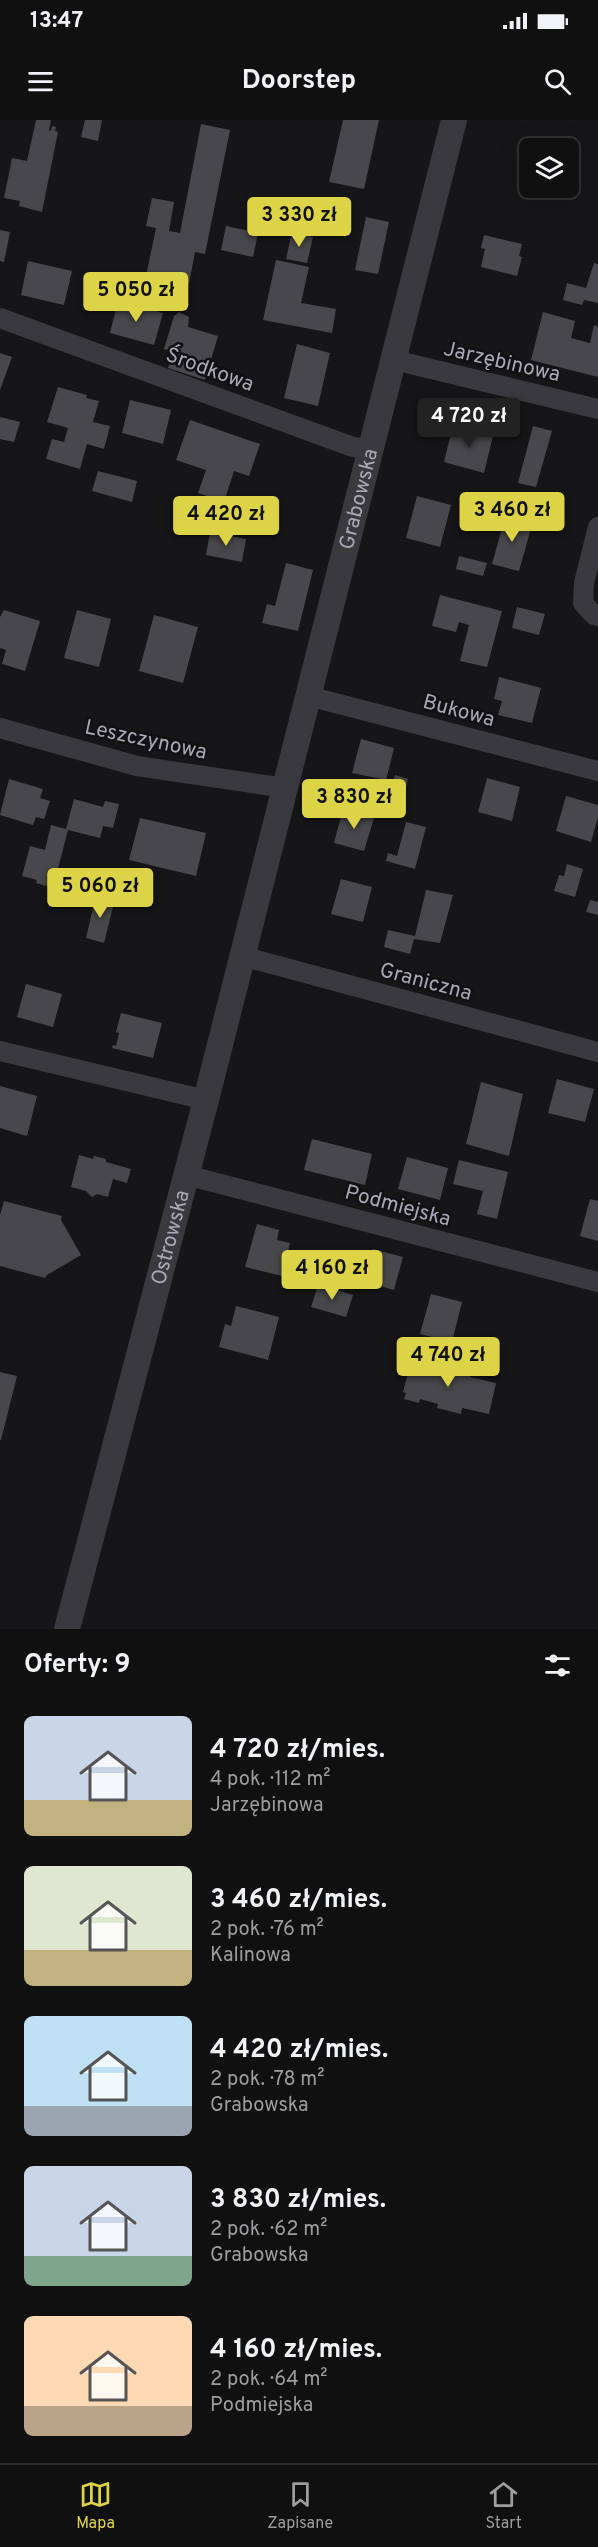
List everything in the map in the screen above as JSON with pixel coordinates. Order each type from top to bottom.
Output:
[{"type":"street","name":"Grabowska","points":[[270,844],[454,120]]},
{"type":"street","name":"Środkowa","points":[[0,318],[350,446],[371,451]]},
{"type":"street","name":"Jarzębinowa","points":[[394,360],[598,409]]},
{"type":"street","points":[[596,616],[583,603],[584,583],[598,527]]},
{"type":"street","name":"Bukowa","points":[[308,696],[598,771]]},
{"type":"street","name":"Leszczynowa","points":[[0,728],[137,766],[285,788]]},
{"type":"street","name":"Ostrowska","points":[[66,1629],[206,1100],[270,844]]},
{"type":"street","name":"Graniczna","points":[[242,956],[598,1052]]},
{"type":"street","points":[[0,1051],[206,1100]]},
{"type":"street","name":"Podmiejska","points":[[186,1175],[598,1282]]},
{"type":"building","points":[[36,120],[51,120],[49,130],[51,131],[52,126],[56,127],[55,131],[58,132],[42,212],[19,206],[20,201],[4,198],[12,158],[27,161]]},
{"type":"building","points":[[85,120],[102,120],[98,141],[81,137]]},
{"type":"building","points":[[343,120],[379,120],[364,189],[329,182]]},
{"type":"building","points":[[201,124],[230,130],[205,254],[195,252],[189,284],[146,276],[156,228],[146,226],[152,198],[174,202],[169,231],[180,233]]},
{"type":"building","points":[[366,217],[389,222],[378,274],[355,270]]},
{"type":"building","points":[[226,226],[258,233],[253,257],[221,250]]},
{"type":"building","points":[[0,230],[10,232],[4,262],[0,261]]},
{"type":"building","points":[[292,232],[313,237],[307,263],[286,259]]},
{"type":"building","points":[[484,235],[522,244],[519,256],[522,257],[517,276],[481,267],[485,249],[481,248]]},
{"type":"building","points":[[276,260],[309,267],[301,303],[336,309],[332,333],[263,320]]},
{"type":"building","points":[[28,261],[72,271],[64,305],[21,295]]},
{"type":"building","points":[[594,263],[598,264],[598,303],[584,300],[582,305],[563,300],[567,283],[586,288]]},
{"type":"building","points":[[118,301],[163,313],[154,345],[110,333]]},
{"type":"building","points":[[179,312],[189,317],[188,327],[218,336],[205,380],[168,368],[173,352],[164,349],[174,316]]},
{"type":"building","points":[[543,312],[575,321],[571,338],[590,343],[594,325],[598,327],[598,377],[531,360]]},
{"type":"building","points":[[297,344],[330,353],[318,406],[284,398]]},
{"type":"building","points":[[0,353],[12,357],[0,390]]},
{"type":"building","points":[[58,387],[87,395],[86,398],[99,401],[93,422],[110,426],[104,449],[87,444],[80,469],[46,459],[52,439],[64,442],[68,428],[47,422]]},
{"type":"building","points":[[130,400],[171,410],[163,444],[122,433]]},
{"type":"building","points":[[0,417],[20,422],[14,442],[0,439]]},
{"type":"building","points":[[190,420],[260,444],[249,476],[234,471],[224,502],[198,493],[206,470],[176,460]]},
{"type":"building","points":[[453,425],[493,436],[484,473],[444,462]]},
{"type":"building","points":[[533,426],[552,431],[536,487],[518,483]]},
{"type":"building","points":[[98,471],[137,481],[132,502],[92,491]]},
{"type":"building","points":[[417,496],[451,505],[440,547],[406,538]]},
{"type":"building","points":[[506,514],[533,521],[519,571],[492,564]]},
{"type":"building","points":[[210,532],[246,539],[242,562],[206,555]]},
{"type":"building","points":[[459,556],[487,563],[483,576],[456,569]]},
{"type":"building","points":[[286,563],[313,570],[298,631],[262,623],[267,604],[275,606]]},
{"type":"building","points":[[440,595],[502,611],[487,667],[460,661],[469,625],[459,622],[456,632],[432,626]]},
{"type":"building","points":[[517,607],[545,614],[539,635],[512,628]]},
{"type":"building","points":[[4,610],[40,621],[25,671],[2,664],[6,650],[0,648],[0,617]]},
{"type":"building","points":[[77,610],[111,619],[99,667],[64,658]]},
{"type":"building","points":[[154,615],[198,627],[183,683],[139,671]]},
{"type":"building","points":[[499,677],[541,688],[532,723],[498,715],[502,701],[494,699]]},
{"type":"building","points":[[361,739],[394,748],[386,780],[352,773]]},
{"type":"building","points":[[395,775],[408,779],[403,800],[389,797]]},
{"type":"building","points":[[487,778],[520,787],[512,821],[478,812]]},
{"type":"building","points":[[9,779],[43,789],[40,798],[50,801],[44,819],[36,817],[33,825],[0,815]]},
{"type":"building","points":[[566,796],[598,805],[598,817],[591,842],[556,831]]},
{"type":"building","points":[[74,799],[103,807],[105,801],[119,804],[113,828],[103,826],[100,838],[68,830],[53,888],[22,876],[30,846],[45,850],[51,825],[66,829]]},
{"type":"building","points":[[343,809],[374,818],[364,851],[334,843]]},
{"type":"building","points":[[140,818],[206,833],[196,876],[129,860]]},
{"type":"building","points":[[406,822],[426,827],[415,869],[386,861],[388,853],[397,856]]},
{"type":"building","points":[[567,864],[583,869],[575,897],[554,891],[559,875],[564,876]]},
{"type":"building","points":[[341,879],[372,887],[363,922],[331,914]]},
{"type":"building","points":[[426,890],[453,895],[440,943],[414,939],[410,954],[384,947],[388,930],[415,936]]},
{"type":"building","points":[[96,895],[115,899],[104,943],[86,938]]},
{"type":"building","points":[[590,900],[598,902],[598,915],[586,912]]},
{"type":"building","points":[[26,984],[62,994],[53,1027],[17,1017]]},
{"type":"building","points":[[121,1013],[162,1023],[153,1058],[112,1048],[113,1045],[116,1046],[119,1033],[116,1032]]},
{"type":"building","points":[[557,1079],[594,1089],[585,1122],[548,1113]]},
{"type":"building","points":[[481,1082],[523,1094],[509,1156],[466,1144]]},
{"type":"building","points":[[0,1086],[37,1096],[27,1136],[0,1128]]},
{"type":"building","points":[[312,1139],[372,1154],[365,1185],[304,1170]]},
{"type":"building","points":[[79,1155],[93,1159],[94,1156],[106,1159],[106,1162],[131,1169],[127,1183],[113,1179],[108,1197],[97,1194],[92,1197],[86,1191],[71,1187]]},
{"type":"building","points":[[407,1157],[448,1168],[440,1200],[398,1189]]},
{"type":"building","points":[[459,1160],[508,1172],[497,1219],[477,1214],[483,1191],[453,1184]]},
{"type":"building","points":[[590,1199],[598,1201],[598,1241],[580,1236]]},
{"type":"building","points":[[4,1201],[62,1216],[61,1220],[81,1255],[45,1278],[0,1266],[0,1215]]},
{"type":"building","points":[[257,1224],[279,1230],[277,1240],[290,1243],[282,1276],[245,1267]]},
{"type":"building","points":[[373,1249],[403,1257],[394,1290],[365,1282]]},
{"type":"building","points":[[318,1285],[353,1295],[346,1317],[311,1307]]},
{"type":"building","points":[[431,1294],[462,1302],[452,1342],[420,1334]]},
{"type":"building","points":[[236,1306],[279,1317],[268,1360],[219,1347],[225,1324],[231,1326]]},
{"type":"building","points":[[412,1358],[471,1372],[470,1377],[496,1383],[489,1414],[462,1408],[461,1414],[437,1408],[438,1404],[420,1399],[419,1403],[404,1399],[406,1393],[403,1392]]},
{"type":"building","points":[[0,1372],[17,1376],[1,1440],[0,1440]]}]
